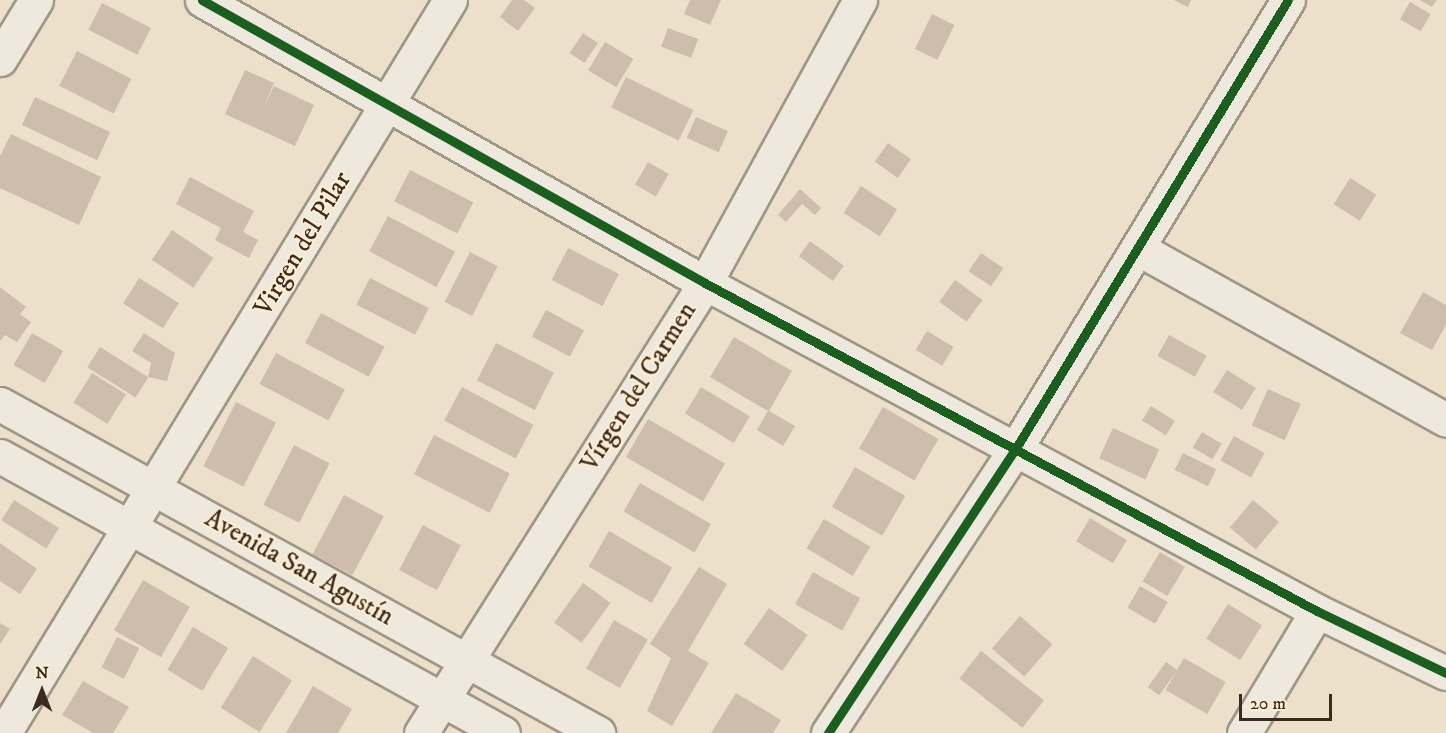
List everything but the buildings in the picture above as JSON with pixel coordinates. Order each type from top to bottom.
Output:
[{"type":"street","points":[[0,59],[36,0]]},
{"type":"street","points":[[202,0],[705,283],[1317,610],[1446,673]]},
{"type":"street","name":"Virgen del Pilar","points":[[4,733],[131,528],[450,0]]},
{"type":"street","name":"Vírgen del Carmen","points":[[421,733],[705,283],[860,0]]},
{"type":"street","points":[[828,733],[1016,448],[1139,249],[1288,0]]},
{"type":"street","points":[[1139,249],[1446,420]]},
{"type":"street","name":"Avenida San Agustín","points":[[0,404],[598,733]]},
{"type":"street","name":"Avenida San Agustín","points":[[0,456],[503,733]]},
{"type":"street","points":[[1244,733],[1317,610]]},
{"type":"cycle path","points":[[202,0],[705,283],[1317,611],[1446,673]]},
{"type":"cycle path","points":[[828,733],[1016,448],[1288,0]]}]
